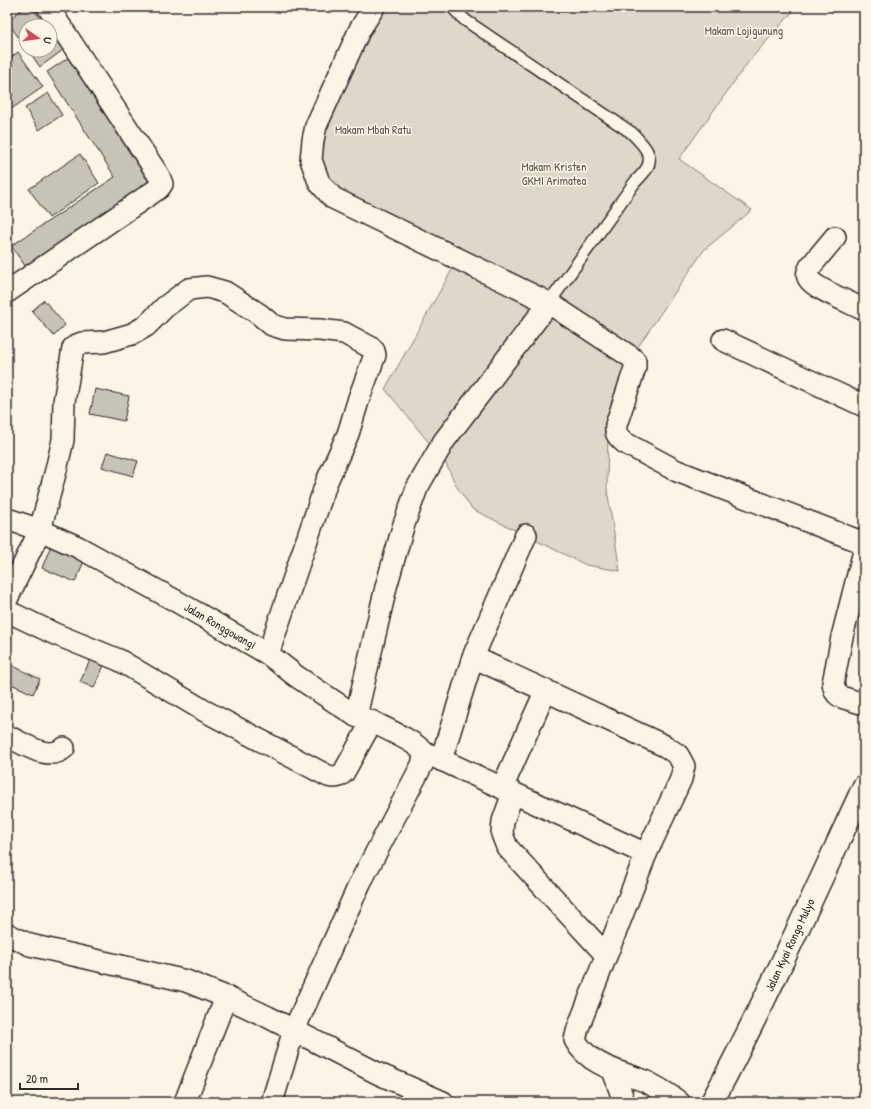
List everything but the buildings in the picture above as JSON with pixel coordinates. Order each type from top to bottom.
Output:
[{"type":"street","points":[[7,292],[159,188],[162,184],[159,176],[48,7]]},
{"type":"street","points":[[374,7],[360,29],[316,126],[311,150],[311,160],[319,182],[333,198],[549,303],[625,353],[635,362],[635,368],[616,425],[616,433],[625,443],[677,471],[864,543]]},
{"type":"street","points":[[836,236],[810,267],[807,273],[809,280],[826,291],[864,310]]},
{"type":"street","points":[[7,599],[40,530],[63,440],[64,402],[72,353],[77,345],[82,343],[104,342],[132,334],[146,326],[165,307],[189,289],[207,287],[226,292],[259,314],[272,325],[285,329],[320,330],[344,333],[370,347],[374,351],[374,360],[359,398],[348,434],[327,481],[268,654]]},
{"type":"street","points":[[7,611],[55,634],[119,660],[203,710],[328,776],[335,778],[340,776],[344,772],[366,732],[364,719],[386,587],[403,527],[417,488],[444,441],[549,303]]},
{"type":"street","points":[[723,340],[864,406]]},
{"type":"street","name":"Jalan Ronggowangi","points":[[7,519],[40,530],[97,557],[268,654],[296,676],[364,719],[415,745],[422,752],[646,854]]},
{"type":"street","points":[[441,760],[473,657],[526,535]]},
{"type":"street","points":[[864,551],[842,637],[833,683],[835,691],[841,697],[864,704]]},
{"type":"street","points":[[473,657],[665,746],[678,755],[682,761],[684,766],[680,779],[646,854],[578,1028],[575,1040],[579,1048],[585,1054],[614,1070],[646,1082],[662,1090],[679,1102]]},
{"type":"street","points":[[546,690],[507,791],[502,834],[507,846],[606,955]]},
{"type":"street","points":[[7,736],[41,752],[55,753],[64,748]]},
{"type":"street","points":[[272,1102],[294,1030],[360,883],[418,773],[424,758],[422,752]]},
{"type":"street","name":"Jalan Kyai Rongo Mulyo","points":[[712,1102],[781,966],[864,786]]},
{"type":"street","points":[[7,934],[30,945],[186,981],[226,997],[379,1074],[443,1102]]},
{"type":"street","points":[[186,1102],[226,997]]},
{"type":"street","points":[[614,1070],[624,1102]]},
{"type":"lane","points":[[452,7],[465,20],[632,133],[646,148],[650,158],[648,167],[635,182],[549,303]]},
{"type":"green space","name":"Makam Kristen GKMI Arimatea","points":[[377,7],[797,7],[749,61],[679,159],[752,210],[704,250],[626,364],[608,430],[607,489],[620,571],[586,565],[472,509],[457,487],[445,462],[385,389],[459,257],[335,196],[312,150]]},
{"type":"park label","name":"Makam Lojigunung","points":[[744,31]]},
{"type":"park label","name":"Makam Mbah Ratu","points":[[373,130]]}]
